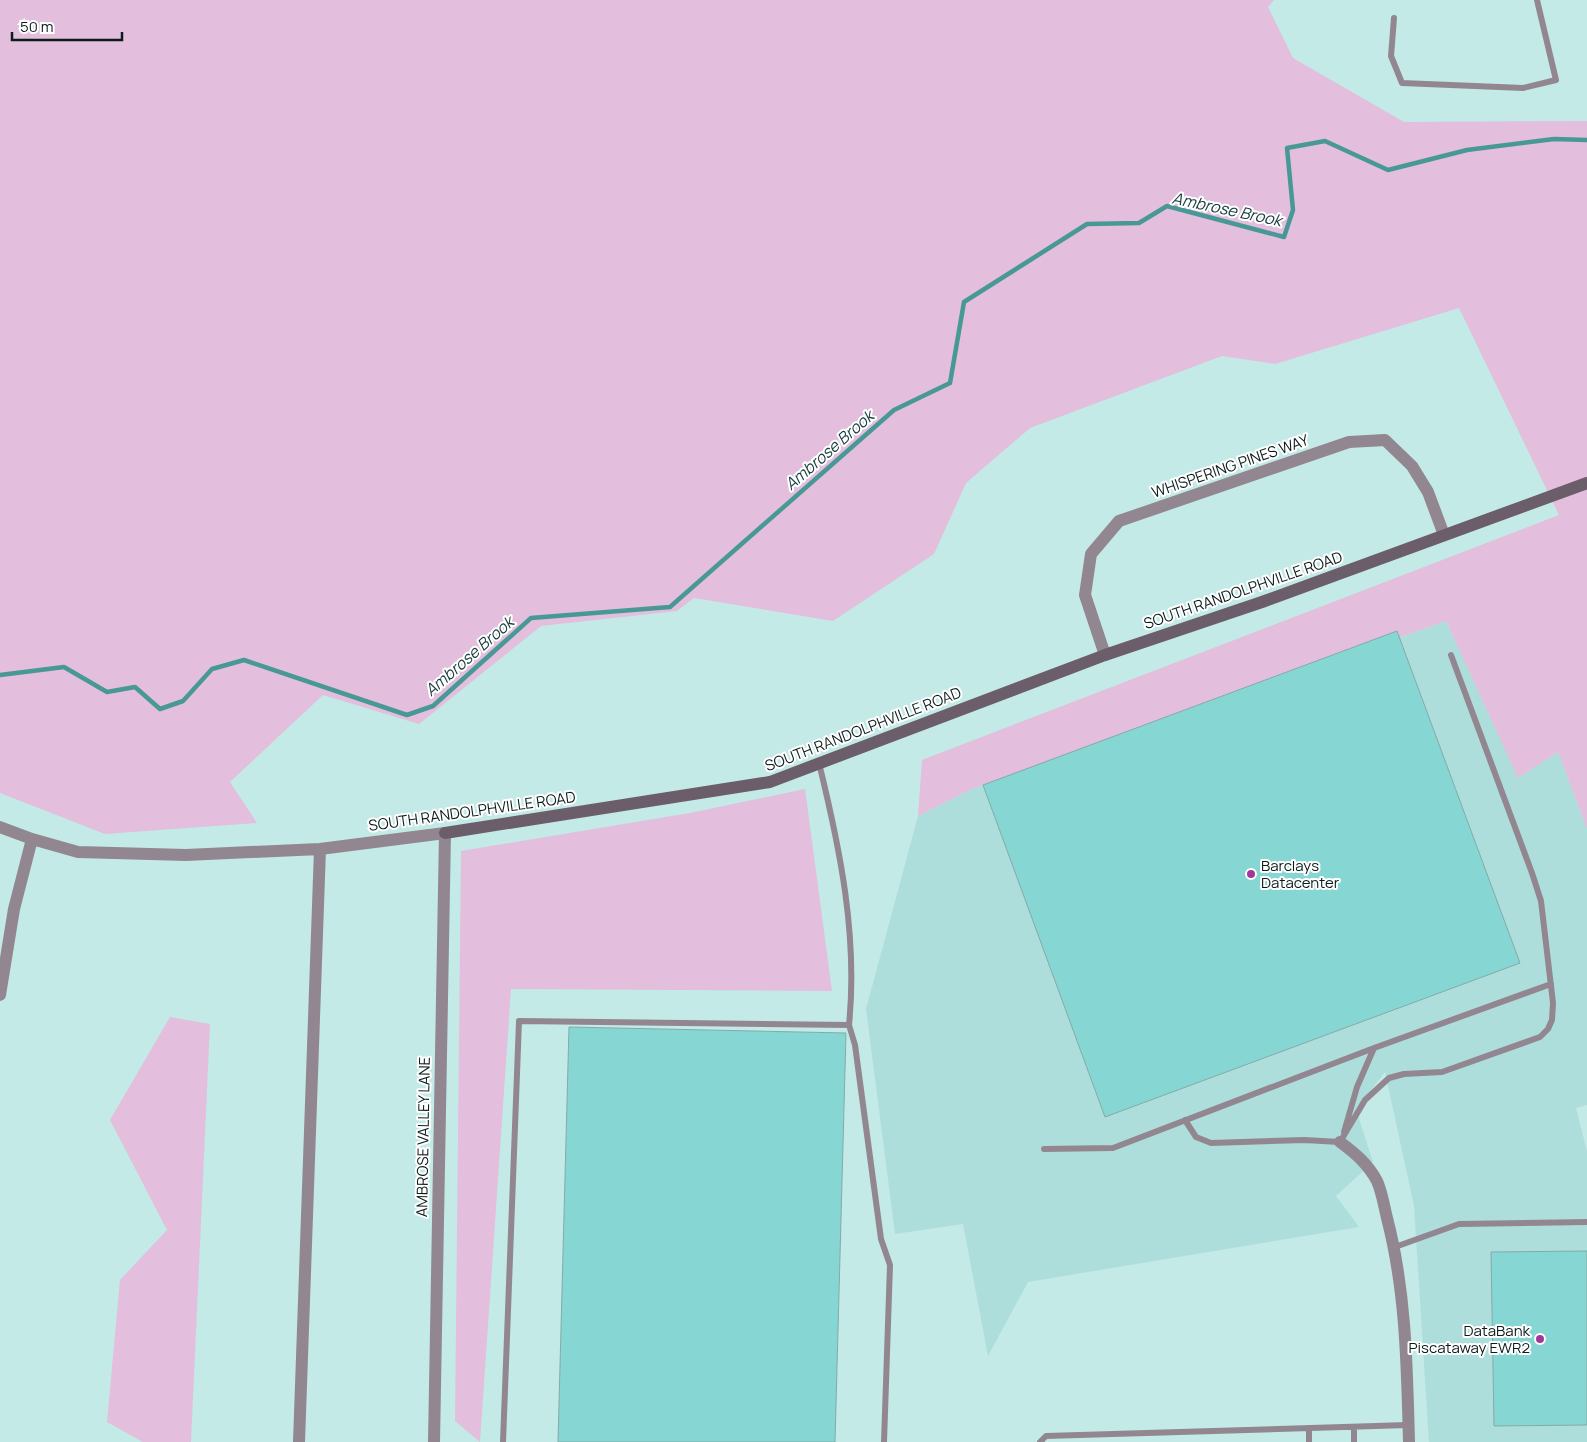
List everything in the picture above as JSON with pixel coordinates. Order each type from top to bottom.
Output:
[{"type":"street","name":"WHISPERING PINES WAY","points":[[1104,655],[1085,595],[1091,554],[1119,521],[1349,442],[1385,440],[1412,466],[1428,492],[1444,535]]},
{"type":"street","name":"SOUTH RANDOLPHVILLE ROAD","points":[[0,827],[32,840],[78,852],[186,855],[320,849],[445,833],[770,782],[1104,655],[1262,602],[1587,483]]},
{"type":"street","name":"AMBROSE VALLEY LANE","points":[[434,1442],[445,833]]},
{"type":"street","points":[[0,995],[14,909],[32,840]]},
{"type":"street","points":[[299,1442],[320,849]]},
{"type":"street","points":[[1340,1142],[1360,1157],[1377,1181],[1395,1247],[1403,1300],[1409,1442]]},
{"type":"lane","points":[[1394,18],[1391,56],[1402,83],[1523,88],[1556,80],[1537,0]]},
{"type":"lane","points":[[1340,1142],[1365,1100],[1389,1078],[1404,1074],[1442,1072],[1540,1036],[1548,1029],[1552,1020],[1553,1003],[1541,901],[1451,655]]},
{"type":"lane","points":[[819,763],[841,858],[852,963],[850,1025],[855,1045],[881,1239],[890,1266],[884,1442]]},
{"type":"lane","points":[[1044,1149],[1113,1148],[1374,1048],[1551,984]]},
{"type":"lane","points":[[503,1442],[519,1021],[850,1025]]},
{"type":"lane","points":[[1340,1142],[1357,1088],[1374,1048]]},
{"type":"lane","points":[[1185,1120],[1196,1137],[1211,1143],[1304,1140],[1340,1142]]},
{"type":"lane","points":[[1395,1247],[1459,1224],[1587,1222]]},
{"type":"lane","points":[[1040,1442],[1046,1436],[1408,1425]]},
{"type":"lane","points":[[1354,1427],[1354,1442]]},
{"type":"lane","points":[[1309,1428],[1309,1442]]},
{"type":"shaded area","points":[[0,0],[1274,0],[1268,7],[1293,58],[1404,122],[1587,121],[1587,829],[1558,752],[1518,778],[1446,621],[974,788],[918,816],[922,760],[1559,515],[1459,308],[1275,364],[1222,356],[1030,428],[966,483],[934,554],[833,621],[694,598],[677,611],[541,626],[419,724],[323,695],[230,782],[257,823],[105,834],[0,793]]},
{"type":"shaded area","points":[[1446,621],[1518,777],[1558,752],[1587,829],[1587,1105],[1576,1108],[1587,1151],[1587,1442],[1429,1442],[1414,1206],[1385,1072],[1356,1109],[1373,1162],[1336,1196],[1359,1227],[1028,1282],[988,1356],[963,1224],[895,1234],[866,1009],[918,816],[974,788]]},
{"type":"shaded area","points":[[805,789],[832,991],[511,989],[480,1442],[455,1421],[461,851],[690,813]]},
{"type":"shaded area","points":[[170,1017],[210,1024],[191,1442],[143,1442],[107,1422],[120,1280],[167,1230],[110,1120]]},
{"type":"building","name":"Barclays Datacenter","points":[[1397,631],[1520,963],[1105,1117],[983,785]]},
{"type":"building","points":[[569,1027],[846,1033],[835,1442],[558,1442]]},
{"type":"building","name":"DataBank Piscataway EWR2","points":[[1587,1251],[1587,1425],[1494,1426],[1491,1252]]},
{"type":"waterway","name":"Ambrose Brook","points":[[0,675],[64,667],[107,692],[135,687],[160,709],[183,701],[212,669],[244,660],[407,715],[433,706],[531,618],[670,607],[894,410],[950,383],[964,302],[1087,224],[1139,223],[1167,206],[1284,237],[1293,210],[1287,148],[1325,141],[1388,170],[1467,150],[1554,139],[1587,140]]},
{"type":"place","name":"Barclays Datacenter","points":[[1251,874]]},
{"type":"place","name":"DataBank Piscataway EWR2","points":[[1540,1339]]}]
